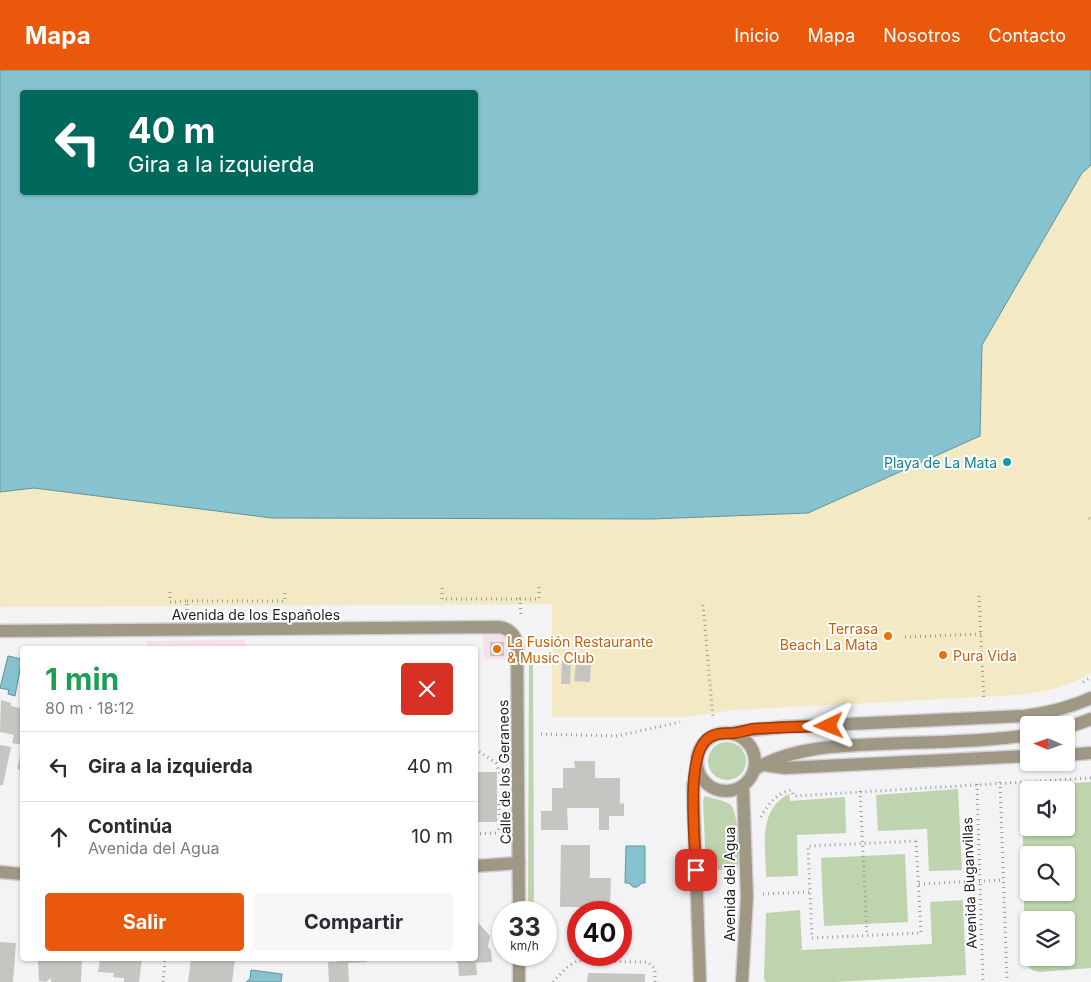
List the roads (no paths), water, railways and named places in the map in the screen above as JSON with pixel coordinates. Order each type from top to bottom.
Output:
[{"type":"street","name":"Avenida de los Españoles","points":[[0,631],[498,627],[512,633]]},
{"type":"street","name":"Calle de los Geraneos","points":[[512,633],[517,646],[519,901]]},
{"type":"street","points":[[700,982],[693,786],[697,756],[700,747],[706,740],[714,735],[724,733],[783,727],[1024,716],[1048,713],[1091,698]]},
{"type":"street","points":[[1075,725],[1091,719]]},
{"type":"street","points":[[733,733],[748,743],[753,751],[758,767]]},
{"type":"street","points":[[697,766],[705,783],[714,789],[724,792],[734,791],[743,787],[758,767],[804,750],[837,746],[1020,736]]},
{"type":"street","points":[[1075,754],[1091,753]]},
{"type":"street","points":[[758,767],[785,768],[1020,756]]},
{"type":"street","name":"Avenida del Agua","points":[[742,982],[747,897],[743,787]]},
{"type":"street","points":[[478,866],[519,863]]},
{"type":"street","points":[[0,872],[20,874]]},
{"type":"street","points":[[519,966],[519,982]]},
{"type":"water","points":[[0,70],[1091,70],[1091,165],[1082,173],[982,345],[980,436],[808,513],[651,519],[272,518],[34,488],[0,492]]},
{"type":"water","points":[[8,656],[20,659],[15,696],[8,694],[9,690],[0,688]]},
{"type":"water","points":[[626,846],[645,846],[645,883],[637,887],[625,883]]},
{"type":"water","points":[[251,970],[282,974],[281,982],[246,982],[250,979]]},
{"type":"place","name":"Playa de La Mata","points":[[1007,462]]},
{"type":"place","name":"Terrasa Beach La Mata","points":[[888,636]]},
{"type":"place","name":"La Fusión Restaurante & Music Club","points":[[497,649]]},
{"type":"place","name":"Pura Vida","points":[[943,655]]}]
